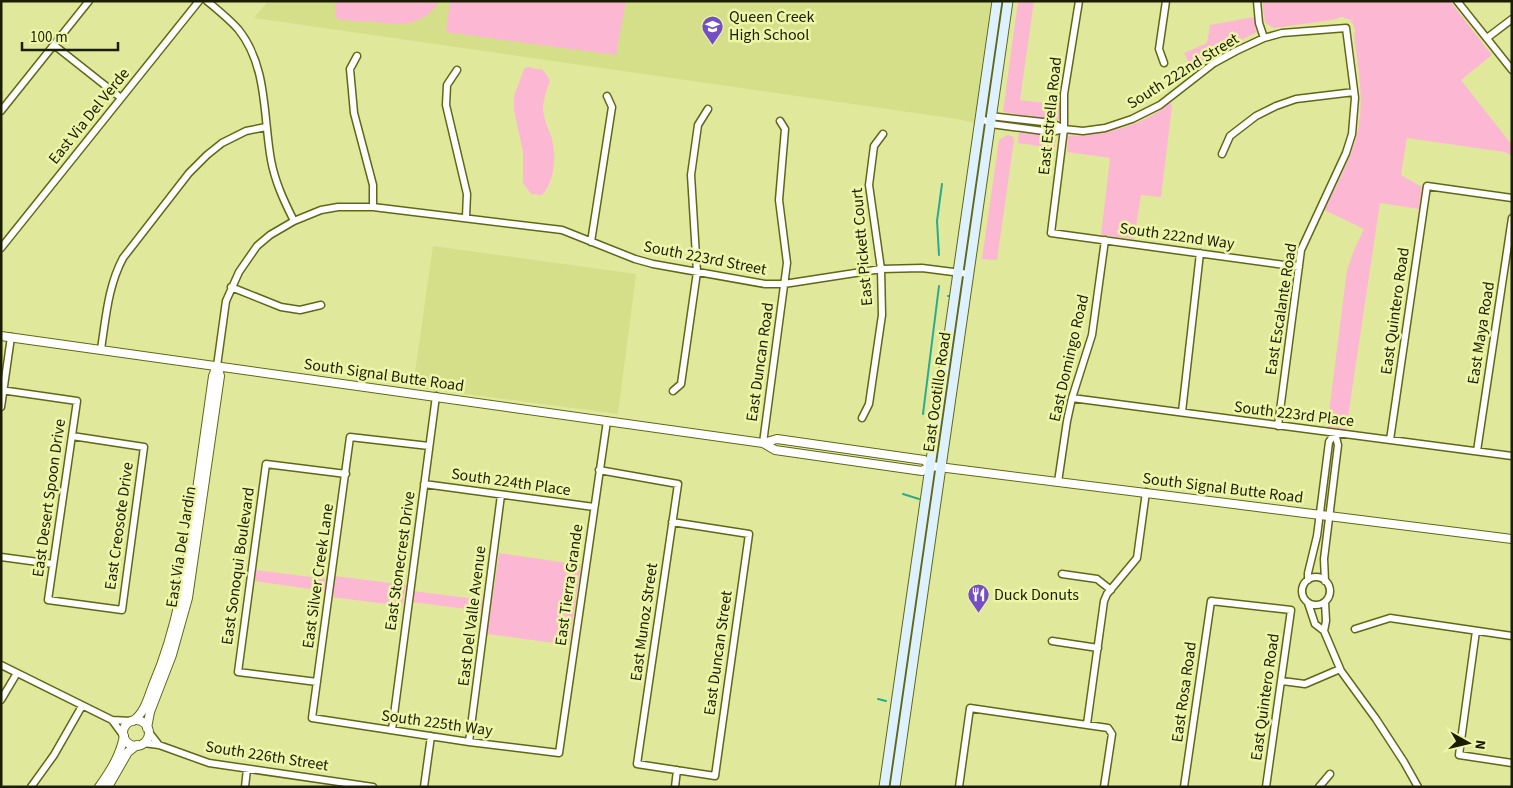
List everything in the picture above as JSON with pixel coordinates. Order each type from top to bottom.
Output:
[{"type":"main road","name":"East Ocotillo Road","points":[[884,787],[997,1]]},
{"type":"main road","name":"East Ocotillo Road","points":[[895,787],[1008,1]]},
{"type":"street","points":[[1,111],[89,1]]},
{"type":"street","name":"East Via Del Verde","points":[[1,248],[199,1]]},
{"type":"street","points":[[207,1],[239,30],[259,68],[266,127],[276,179],[294,221]]},
{"type":"street","name":"East Estrella Road","points":[[1051,233],[1064,129],[1064,94],[1079,1]]},
{"type":"street","points":[[1164,63],[1159,49],[1166,1]]},
{"type":"street","points":[[1257,1],[1259,23],[1264,38]]},
{"type":"street","points":[[1457,1],[1512,70]]},
{"type":"street","points":[[1486,38],[1512,19]]},
{"type":"street","name":"South 222nd Street","points":[[981,118],[1051,132],[1064,129],[1083,131],[1105,128],[1132,120],[1160,105],[1214,63],[1264,38],[1282,34],[1346,28]]},
{"type":"street","name":"East Escalante Road","points":[[1278,426],[1301,250],[1346,152],[1352,134],[1354,92],[1346,28]]},
{"type":"street","points":[[54,46],[121,98]]},
{"type":"street","points":[[357,56],[350,69],[354,113],[373,185],[373,207]]},
{"type":"street","points":[[457,70],[447,85],[446,105],[465,179],[467,194],[466,217]]},
{"type":"street","points":[[1222,154],[1230,136],[1256,116],[1276,106],[1296,100],[1354,92]]},
{"type":"street","points":[[591,242],[612,107],[607,96]]},
{"type":"street","points":[[673,392],[681,384],[697,272],[691,175],[698,125],[708,109]]},
{"type":"street","name":"East Duncan Road","points":[[763,443],[787,264],[779,200],[780,169],[785,129],[780,121]]},
{"type":"street","points":[[101,349],[109,292],[114,273],[123,258],[189,173],[207,156],[222,143],[246,132],[266,127]]},
{"type":"street","name":"East Pickett Court","points":[[862,418],[869,404],[882,315],[881,269],[869,185],[874,146],[884,134]]},
{"type":"street","name":"East Quintero Road","points":[[1390,440],[1427,186],[1512,198]]},
{"type":"street","name":"South 223rd Street","points":[[294,221],[308,214],[330,208],[351,206],[466,217],[562,230],[653,264],[765,284],[784,284],[881,269],[922,268],[969,274]]},
{"type":"street","name":"East Maya Road","points":[[1477,451],[1512,218]]},
{"type":"street","name":"East Via Del Jardin","points":[[132,721],[141,714],[147,701],[164,657],[179,605],[186,572],[213,376],[217,366],[226,301],[231,287],[257,246],[270,235],[294,221]]},
{"type":"street","name":"South 222nd Way","points":[[1051,233],[1299,267]]},
{"type":"street","name":"East Domingo Road","points":[[1058,482],[1072,398],[1092,335],[1106,240]]},
{"type":"street","points":[[1182,412],[1200,253]]},
{"type":"street","points":[[231,287],[280,307],[300,310],[321,305]]},
{"type":"street","name":"South Signal Butte Road","points":[[1,336],[763,443],[775,450],[922,471],[931,466],[942,467],[1512,539]]},
{"type":"street","points":[[1,406],[11,337]]},
{"type":"street","name":"East Via Del Jardin","points":[[148,730],[148,718],[172,655],[188,598],[220,376],[217,366]]},
{"type":"street","name":"East Desert Spoon Drive","points":[[2,390],[77,401],[48,600]]},
{"type":"street","name":"East Stonecrest Drive","points":[[392,730],[436,396]]},
{"type":"street","name":"South 223rd Place","points":[[1072,398],[1512,456]]},
{"type":"street","name":"East Tierra Grande","points":[[559,753],[607,421]]},
{"type":"street","points":[[1335,433],[1329,442],[1320,514],[1308,580],[1302,591],[1315,624],[1324,631],[1340,669],[1400,755],[1418,787]]},
{"type":"street","points":[[1324,631],[1326,621],[1325,602],[1330,591],[1325,581],[1324,559],[1338,444],[1335,433]]},
{"type":"street","name":"East Creosote Drive","points":[[48,600],[122,610],[144,447],[72,436]]},
{"type":"street","name":"East Silver Creek Lane","points":[[312,718],[350,438],[429,446]]},
{"type":"street","name":"South Signal Butte Road","points":[[763,443],[777,439],[924,460],[931,466]]},
{"type":"street","name":"East Sonoqui Boulevard","points":[[317,682],[238,672],[266,464],[346,474]]},
{"type":"street","name":"East Munoz Street","points":[[599,470],[678,484],[637,764],[677,770]]},
{"type":"street","name":"South 224th Place","points":[[424,484],[594,507]]},
{"type":"street","points":[[1086,724],[1104,601],[1137,558],[1146,492]]},
{"type":"street","name":"East Del Valle Avenue","points":[[469,742],[502,494]]},
{"type":"street","name":"East Duncan Street","points":[[672,522],[749,534],[715,776],[677,770]]},
{"type":"street","points":[[1,557],[53,564]]},
{"type":"street","points":[[1062,574],[1097,579],[1111,590]]},
{"type":"street","points":[[1308,580],[1318,578],[1325,581]]},
{"type":"street","name":"East Quintero Road","points":[[1211,601],[1291,610],[1266,787]]},
{"type":"street","name":"East Rosa Road","points":[[1184,787],[1211,601]]},
{"type":"street","points":[[1308,603],[1318,605],[1325,602]]},
{"type":"street","points":[[1355,630],[1390,618],[1512,636]]},
{"type":"street","points":[[1476,631],[1459,755],[1512,762]]},
{"type":"street","points":[[1052,642],[1098,648]]},
{"type":"street","points":[[1,665],[112,720],[140,721],[159,745]]},
{"type":"street","points":[[1282,681],[1305,684],[1340,669]]},
{"type":"street","points":[[1,700],[17,673]]},
{"type":"street","points":[[31,787],[54,755],[82,706]]},
{"type":"street","points":[[959,787],[970,708],[1106,727],[1112,734],[1104,787]]},
{"type":"street","name":"South 225th Way","points":[[312,718],[469,742],[559,753]]},
{"type":"street","points":[[112,720],[130,744],[140,744]]},
{"type":"street","points":[[99,787],[116,761],[121,749],[125,727],[132,721]]},
{"type":"street","points":[[108,787],[128,752],[147,738],[148,730]]},
{"type":"street","points":[[424,787],[431,736]]},
{"type":"street","name":"South 226th Street","points":[[140,744],[159,745],[209,762],[373,787]]},
{"type":"street","points":[[244,787],[247,769]]},
{"type":"street","points":[[675,787],[677,770]]},
{"type":"street","points":[[1319,787],[1330,774]]},
{"type":"shaded area","name":"Queen Creek High School","points":[[268,1],[991,1],[974,123],[957,119],[254,18]]},
{"type":"shaded area","points":[[335,1],[439,1],[433,10],[424,17],[414,22],[403,24],[341,20],[336,18]]},
{"type":"shaded area","points":[[450,1],[625,1],[625,6],[616,55],[446,32]]},
{"type":"shaded area","points":[[1018,1],[1034,1],[1020,100],[1060,105],[1060,119],[1056,121],[1003,112]]},
{"type":"shaded area","points":[[1262,1],[1450,1],[1492,55],[1461,80],[1512,145],[1512,155],[1504,152],[1407,138],[1401,175],[1422,187],[1419,209],[1380,203],[1346,430],[1327,428],[1347,270],[1364,229],[1324,210],[1343,172],[1357,133],[1361,97],[1354,37],[1355,30],[1350,20],[1342,17],[1274,28],[1265,23]]},
{"type":"shaded area","points":[[1254,17],[1257,32],[1220,51],[1193,71],[1184,53],[1207,43],[1210,25]]},
{"type":"shaded area","points":[[528,67],[543,70],[550,80],[544,99],[543,110],[553,143],[554,167],[550,183],[542,195],[531,194],[523,183],[523,152],[514,110],[514,96],[524,69]]},
{"type":"shaded area","points":[[1170,103],[1172,106],[1161,197],[1141,195],[1134,239],[1101,235],[1110,158],[1067,152],[1068,136],[1122,128],[1147,118]]},
{"type":"shaded area","points":[[1019,130],[1053,134],[1056,140],[1054,148],[1018,143]]},
{"type":"shaded area","points":[[1007,135],[1012,136],[1014,140],[997,260],[982,259],[999,140]]},
{"type":"shaded area","points":[[433,246],[636,274],[618,414],[413,387]]},
{"type":"shaded area","points":[[499,553],[581,565],[569,645],[487,634]]},
{"type":"shaded area","points":[[256,570],[327,579],[325,591],[254,581]]},
{"type":"shaded area","points":[[335,576],[406,585],[402,606],[332,597]]},
{"type":"shaded area","points":[[413,591],[484,600],[482,611],[412,602]]},
{"type":"waterway","points":[[939,255],[937,221],[942,184]]},
{"type":"waterway","points":[[923,414],[939,286]]},
{"type":"waterway","points":[[903,494],[919,499]]},
{"type":"waterway","points":[[878,699],[886,701]]},
{"type":"place","name":"Queen Creek High School","points":[[713,45]]},
{"type":"place","name":"Duck Donuts","points":[[978,614]]}]
